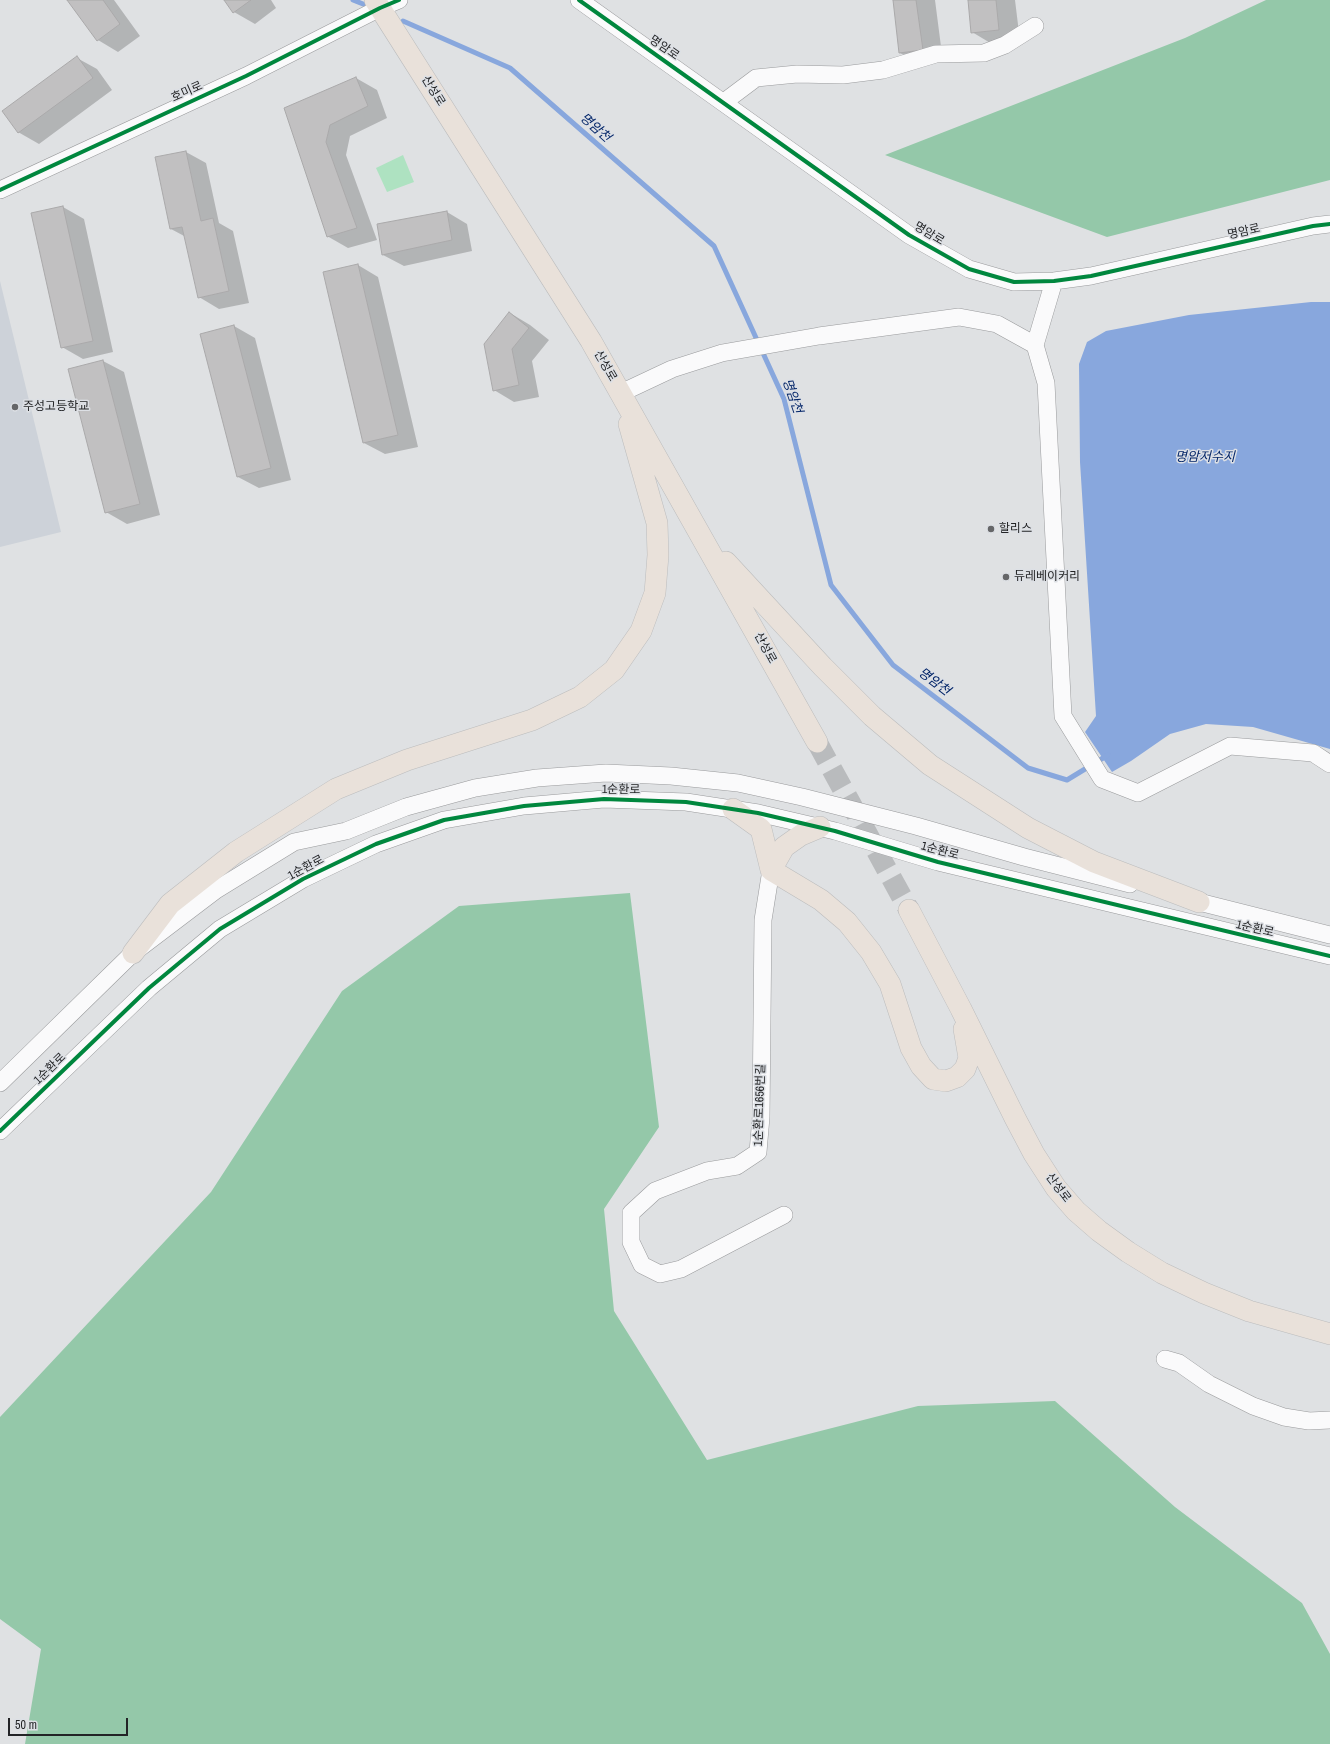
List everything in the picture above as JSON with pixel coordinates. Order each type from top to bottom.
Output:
[{"type":"main road","name":"산성로","points":[[377,4],[591,341],[703,537],[817,742]]},
{"type":"main road","points":[[133,952],[170,904],[236,852],[336,789],[407,760],[532,720],[580,697],[614,670],[641,631],[655,593],[658,555],[657,522],[620,393]]},
{"type":"main road","points":[[703,537],[823,667],[872,716],[930,765],[1028,828],[1094,862],[1199,902]]},
{"type":"main road","points":[[733,810],[761,829],[771,870],[821,900],[847,922],[871,952],[890,984],[911,1048],[921,1066],[933,1079],[946,1081],[957,1077],[965,1069],[969,1058],[961,1009]]},
{"type":"main road","points":[[771,870],[784,847],[801,835],[820,827]]},
{"type":"main road","name":"산성로","points":[[909,910],[1034,1154],[1056,1188],[1076,1211],[1098,1231],[1162,1273],[1204,1293],[1249,1311],[1330,1334]]},
{"type":"main road","points":[[1299,1326],[1330,1323]]},
{"type":"street","points":[[377,4],[399,0]]},
{"type":"street","name":"명암로","points":[[579,0],[909,234],[969,269],[1014,282],[1054,281],[1091,276],[1313,226],[1330,224]]},
{"type":"street","name":"호미로","points":[[0,190],[239,79],[377,4]]},
{"type":"street","points":[[724,102],[756,78],[797,74],[844,75],[883,70],[936,54],[984,53],[1005,45],[1035,26]]},
{"type":"street","points":[[1054,281],[1035,345],[1046,383],[1063,716],[1102,779],[1138,793],[1230,746],[1314,753],[1330,764]]},
{"type":"street","points":[[620,393],[672,369],[722,353],[819,336],[959,317],[997,324],[1035,345]]},
{"type":"street","name":"1순환로","points":[[0,1083],[133,952],[216,890],[294,842],[346,831],[406,807],[475,788],[537,778],[606,773],[671,776],[738,783],[802,797],[909,824],[1024,857],[1330,935]]},
{"type":"street","name":"1순환로","points":[[0,1131],[149,988],[220,929],[303,879],[376,844],[444,820],[524,806],[604,799],[686,802],[758,813],[820,827],[938,862],[1330,956]]},
{"type":"street","name":"1순환로1656번길","points":[[771,870],[763,920],[761,1116],[758,1152],[737,1166],[707,1171],[655,1191],[631,1213],[631,1242],[642,1265],[660,1274],[681,1269],[784,1215]]},
{"type":"street","points":[[1165,1359],[1179,1363],[1209,1384],[1253,1406],[1284,1416],[1310,1422],[1330,1420]]},
{"type":"shaded area","name":"주성고등학교","points":[[0,281],[61,532],[0,547]]},
{"type":"green space","points":[[1266,0],[1330,0],[1330,180],[1107,237],[885,155],[1185,38]]},
{"type":"green space","points":[[403,155],[414,182],[387,192],[376,168]]},
{"type":"green space","points":[[630,893],[659,1127],[604,1209],[614,1311],[707,1460],[918,1406],[1055,1401],[1175,1507],[1302,1603],[1330,1654],[1330,1744],[25,1744],[41,1649],[0,1619],[0,1417],[211,1192],[342,991],[459,906]]},
{"type":"water","name":"명암저수지","points":[[1311,302],[1330,302],[1330,749],[1253,727],[1206,724],[1170,734],[1131,761],[1112,772],[1085,732],[1096,716],[1080,462],[1079,364],[1087,342],[1106,331],[1189,315]]},
{"type":"building","points":[[67,0],[103,0],[120,24],[97,41]]},
{"type":"building","points":[[224,0],[251,0],[233,13]]},
{"type":"building","points":[[893,0],[916,0],[923,50],[899,53]]},
{"type":"building","points":[[968,0],[996,0],[999,30],[971,33]]},
{"type":"building","points":[[77,56],[93,78],[18,133],[2,111]]},
{"type":"building","points":[[356,77],[368,106],[330,125],[326,142],[357,228],[327,237],[284,108]]},
{"type":"building","points":[[186,151],[201,221],[213,218],[229,291],[198,298],[182,227],[170,229],[155,157]]},
{"type":"building","points":[[63,206],[93,341],[61,348],[31,213]]},
{"type":"building","points":[[447,211],[452,240],[382,255],[377,224]]},
{"type":"building","points":[[358,264],[398,435],[363,443],[323,272]]},
{"type":"building","points":[[509,312],[529,328],[512,349],[519,385],[493,391],[484,344]]},
{"type":"building","points":[[234,325],[271,468],[237,477],[200,334]]},
{"type":"building","points":[[103,360],[140,504],[105,513],[68,369]]},
{"type":"waterway","name":"명암천","points":[[353,0],[363,4]]},
{"type":"waterway","name":"명암천","points":[[403,21],[510,68],[714,246],[784,399],[831,585],[893,665],[1028,768],[1067,780],[1108,755]]},
{"type":"tunnel","points":[[817,742],[909,910]]},
{"type":"cycle path","points":[[0,190],[246,76],[380,8],[399,0]]},
{"type":"cycle path","points":[[579,0],[909,235],[969,269],[1014,282],[1054,281],[1091,276],[1313,226],[1330,224]]},
{"type":"cycle path","points":[[0,1131],[149,988],[220,929],[303,879],[376,844],[444,820],[524,806],[604,799],[686,802],[758,813],[835,831],[938,862],[1330,956]]},
{"type":"place","name":"주성고등학교","points":[[15,407]]},
{"type":"place","name":"할리스","points":[[991,529]]},
{"type":"place","name":"듀레베이커리","points":[[1006,577]]}]
